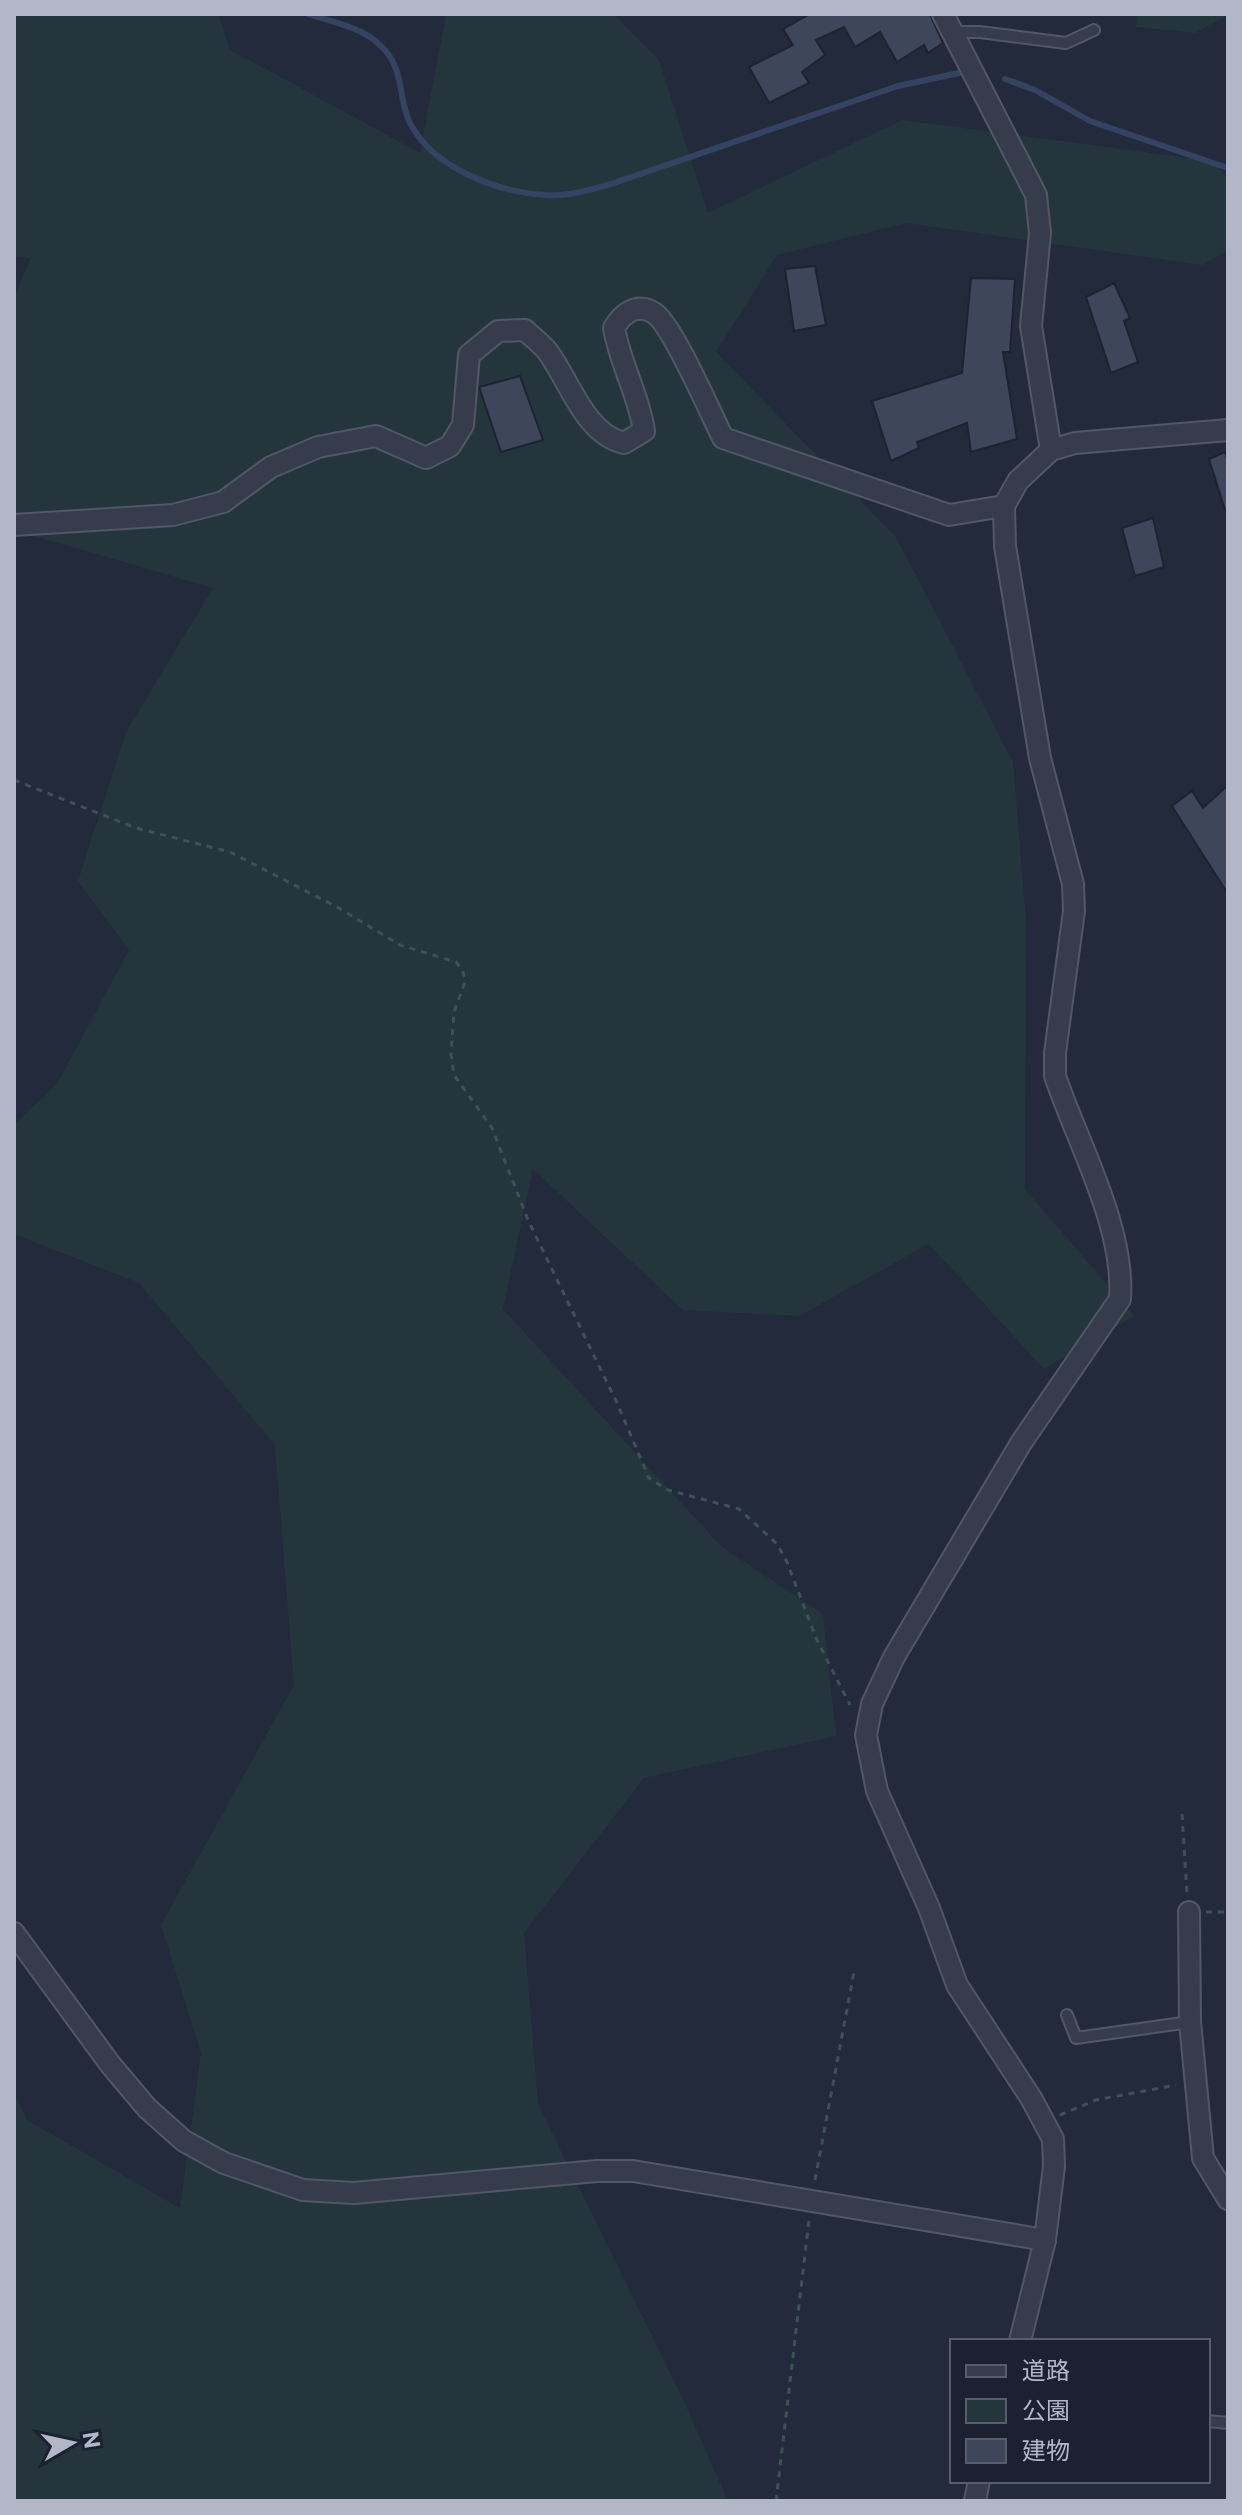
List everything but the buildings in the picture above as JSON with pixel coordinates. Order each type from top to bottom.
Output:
[{"type":"street","points":[[943,14],[1036,195],[1040,233],[1031,326],[1051,450]]},
{"type":"street","points":[[14,525],[173,515],[223,502],[271,467],[318,447],[376,436],[426,458],[450,446],[463,425],[469,355],[498,331],[525,330],[547,350],[595,427],[608,439],[624,443],[644,431],[640,407],[618,353],[614,328],[622,314],[637,309],[655,314],[674,342],[723,438],[949,515],[1004,506]]},
{"type":"street","points":[[1020,2339],[1045,2240],[1054,2166],[1053,2139],[1045,2121],[957,1985],[929,1908],[877,1791],[866,1735],[872,1704],[894,1657],[1021,1443],[1120,1299],[1122,1276],[1114,1238],[1055,1076],[1055,1053],[1074,911],[1073,884],[1040,758],[1005,546],[1004,506],[1018,481],[1051,450],[1075,443],[1228,430]]},
{"type":"street","points":[[1189,1912],[1190,2022],[1203,2158],[1228,2199]]},
{"type":"street","points":[[14,1933],[110,2064],[147,2108],[184,2141],[266,2180],[303,2190],[354,2193],[597,2171],[633,2171],[1045,2240]]},
{"type":"lane","points":[[954,32],[980,32],[1066,43],[1094,30]]},
{"type":"lane","points":[[1067,2015],[1076,2038],[1190,2022]]},
{"type":"path","points":[[14,780],[136,828],[230,852],[337,907],[400,945],[456,962],[463,971],[465,982],[454,1012],[451,1055],[454,1075],[492,1128],[528,1220],[617,1403],[649,1478],[668,1490],[739,1509],[777,1544],[816,1638],[852,1707]]},
{"type":"path","points":[[1182,1814],[1189,1912],[1228,1912]]},
{"type":"path","points":[[776,2501],[811,2200],[854,1972]]},
{"type":"path","points":[[1045,2121],[1096,2100],[1195,2083]]},
{"type":"green space","points":[[14,14],[219,14],[229,49],[420,153],[446,14],[614,14],[659,60],[708,213],[902,120],[1212,161],[1228,178],[1228,250],[1203,265],[906,223],[777,255],[716,352],[896,537],[1013,762],[1026,922],[1025,1189],[1134,1316],[1044,1369],[929,1244],[799,1316],[683,1310],[533,1169],[503,1309],[722,1547],[823,1614],[836,1736],[644,1778],[524,1933],[538,2104],[682,2397],[728,2501],[14,2501],[14,2092],[27,2120],[180,2208],[201,2053],[161,1925],[294,1685],[275,1445],[139,1283],[14,1234],[14,1125],[57,1084],[129,950],[78,881],[126,732],[213,588],[14,530],[14,297],[31,258],[14,257]]},
{"type":"green space","points":[[1137,14],[1228,15],[1195,33],[1136,27]]},
{"type":"waterway","points":[[308,14],[355,29],[380,45],[394,64],[410,123],[434,153],[450,165],[487,183],[545,195],[570,194],[611,184],[898,86],[959,73]]},
{"type":"waterway","points":[[1005,79],[1035,90],[1090,121],[1228,168]]}]
